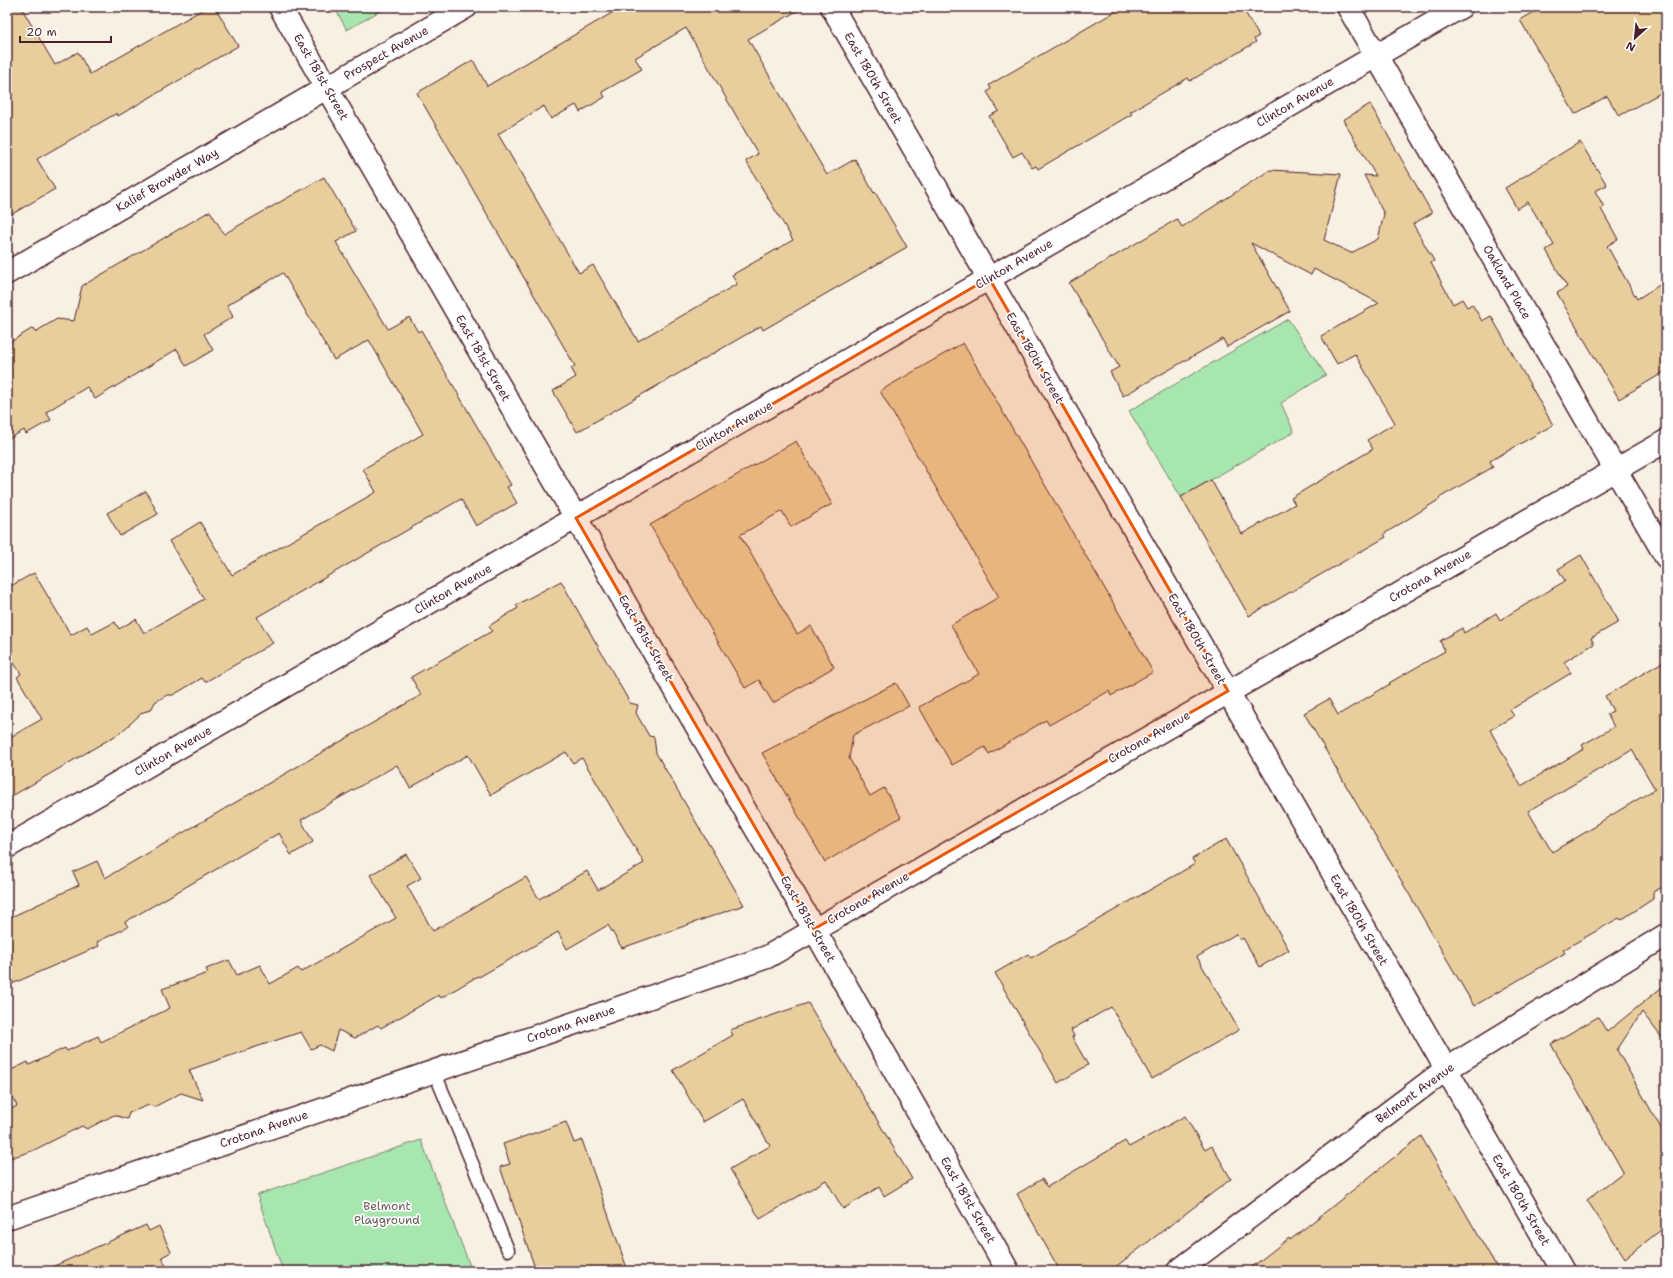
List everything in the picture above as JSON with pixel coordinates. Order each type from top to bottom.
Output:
[{"type":"street","name":"East 181st Street","points":[[280,7],[814,929],[1008,1271]]},
{"type":"street","name":"Prospect Avenue","points":[[326,88],[466,7]]},
{"type":"street","name":"East 180th Street","points":[[832,7],[1228,691],[1445,1070],[1563,1271]]},
{"type":"street","name":"Oakland Place","points":[[1348,7],[1666,557]]},
{"type":"street","name":"Clinton Avenue","points":[[7,847],[989,278],[1461,7]]},
{"type":"street","name":"Kalief Browder Way","points":[[7,273],[326,88]]},
{"type":"street","name":"Crotona Avenue","points":[[7,1218],[767,957],[1666,440]]},
{"type":"street","name":"Belmont Avenue","points":[[1178,1271],[1445,1070],[1666,935]]},
{"type":"lane","points":[[434,1071],[508,1250]]},
{"type":"highlighted area","points":[[989,278],[1228,691],[814,929],[576,518]]},
{"type":"green space","points":[[334,7],[387,7],[347,30]]},
{"type":"green space","points":[[1288,319],[1326,375],[1281,403],[1294,432],[1181,497],[1129,411]]},
{"type":"green space","name":"Belmont Playground","points":[[421,1140],[472,1271],[283,1271],[257,1195]]},
{"type":"building","points":[[7,7],[21,7],[55,65],[78,52],[90,74],[207,7],[215,7],[238,46],[118,116],[117,113],[37,159],[55,189],[7,217]]},
{"type":"building","points":[[622,7],[804,7],[748,39],[827,175],[855,159],[907,247],[763,330],[761,326],[577,432],[553,391],[576,377],[571,368],[575,366],[417,93],[473,60],[487,86]],"holes":[[[686,28],[758,154],[746,161],[793,240],[732,275],[737,284],[638,341],[593,265],[579,273],[498,134],[544,106],[551,119],[576,105],[580,112],[605,97],[602,92],[642,69],[635,58]]]},
{"type":"building","points":[[1123,7],[1242,7],[1259,36],[1254,39],[1256,42],[1190,81],[1188,78],[1130,112],[1132,114],[1038,169],[1036,166],[1032,168],[1022,152],[1013,157],[989,116],[999,111],[987,92],[991,89],[989,85]]},
{"type":"building","points":[[1543,7],[1666,7],[1666,90],[1619,116],[1607,96],[1575,114],[1520,20]]},
{"type":"building","points":[[1370,104],[1432,213],[1413,224],[1434,261],[1431,263],[1453,304],[1462,299],[1467,307],[1472,304],[1482,321],[1491,316],[1553,425],[1490,461],[1493,467],[1439,498],[1440,499],[1384,534],[1386,537],[1249,616],[1181,497],[1211,480],[1242,534],[1295,504],[1291,498],[1373,449],[1367,440],[1395,423],[1355,354],[1337,364],[1321,336],[1379,303],[1314,269],[1311,275],[1251,243],[1290,311],[1227,347],[1223,339],[1123,396],[1110,372],[1119,367],[1069,283],[1177,219],[1182,227],[1270,170],[1341,174],[1324,240],[1351,253],[1378,239],[1384,214],[1364,175],[1376,176],[1343,120]]},
{"type":"building","points":[[1580,142],[1607,185],[1595,191],[1604,207],[1601,209],[1618,239],[1607,246],[1637,299],[1666,281],[1666,371],[1619,399],[1557,293],[1567,287],[1546,250],[1554,245],[1528,202],[1517,209],[1505,188]]},
{"type":"building","points":[[324,177],[356,231],[336,242],[388,329],[409,317],[418,332],[421,330],[511,485],[507,487],[517,503],[476,526],[461,499],[257,617],[273,643],[205,682],[202,678],[173,695],[167,695],[155,702],[151,710],[143,712],[120,733],[7,799],[7,739],[42,719],[17,677],[21,674],[7,652],[7,588],[34,573],[71,635],[87,626],[92,634],[115,622],[119,629],[136,619],[144,633],[204,599],[169,541],[200,522],[232,575],[376,492],[363,469],[423,434],[369,340],[334,360],[283,273],[227,305],[233,317],[204,334],[213,350],[186,366],[177,349],[95,399],[87,387],[46,412],[51,420],[26,434],[24,430],[7,440],[7,344],[33,328],[35,332],[57,319],[74,321],[82,286],[210,211],[224,234]]},
{"type":"building","points":[[963,343],[1153,672],[1111,696],[1109,691],[1049,725],[1046,720],[989,754],[985,747],[952,765],[919,707],[979,674],[951,625],[999,597],[880,391]]},
{"type":"building","points":[[796,441],[832,504],[791,527],[782,511],[740,535],[797,634],[811,626],[834,667],[773,703],[759,680],[745,688],[650,525]]},
{"type":"building","points":[[146,491],[158,514],[120,536],[107,513]]},
{"type":"building","points":[[1581,555],[1619,622],[1591,638],[1594,644],[1564,662],[1571,673],[1510,710],[1514,716],[1490,730],[1521,786],[1584,749],[1582,745],[1614,727],[1607,714],[1613,711],[1605,696],[1666,660],[1666,885],[1653,892],[1653,899],[1621,920],[1619,918],[1563,950],[1565,953],[1474,1006],[1304,713],[1329,699],[1338,715],[1390,684],[1389,683],[1445,651],[1440,641],[1462,628],[1464,633],[1496,613],[1500,620],[1565,581],[1558,569]],"holes":[[[1632,750],[1655,789],[1552,852],[1528,811]]]},
{"type":"building","points":[[561,581],[630,703],[638,705],[636,713],[649,736],[654,737],[656,753],[744,905],[622,948],[608,925],[567,949],[558,932],[441,998],[439,995],[381,1028],[378,1025],[355,1038],[338,1030],[332,1051],[320,1045],[311,1049],[301,1032],[189,1070],[203,1100],[181,1093],[154,1107],[149,1105],[129,1113],[127,1119],[114,1115],[87,1129],[82,1126],[32,1151],[7,1159],[7,1111],[17,1106],[7,1086],[7,1072],[28,1062],[29,1065],[65,1048],[67,1051],[98,1036],[101,1042],[170,1008],[162,989],[208,973],[206,969],[229,960],[237,975],[260,965],[270,984],[298,968],[301,972],[396,918],[370,875],[406,854],[421,878],[407,886],[433,931],[526,877],[539,899],[587,871],[598,890],[644,863],[582,758],[573,763],[566,752],[491,795],[468,755],[410,788],[397,765],[301,820],[313,842],[291,855],[279,833],[125,922],[128,927],[97,942],[99,946],[7,986],[7,919],[79,885],[73,872],[97,861],[105,878],[421,695],[411,677],[492,631],[489,626],[518,608],[516,605]]},
{"type":"building","points":[[896,683],[909,706],[853,735],[849,758],[870,796],[884,788],[901,817],[825,862],[762,753]]},
{"type":"building","points":[[1226,839],[1289,950],[1260,967],[1243,938],[1240,940],[1236,934],[1197,957],[1239,1030],[1152,1079],[1111,1007],[1071,1030],[1074,1036],[1072,1037],[1088,1065],[1058,1083],[995,973],[1028,954],[1031,958],[1195,864],[1192,859]]},
{"type":"building","points":[[1666,984],[1666,1043],[1642,1012],[1617,1050],[1666,1137],[1666,1226],[1625,1258],[1587,1200],[1623,1172],[1551,1044],[1598,1017],[1607,1032]]},
{"type":"building","points":[[808,1003],[912,1179],[884,1196],[879,1187],[843,1209],[826,1180],[760,1219],[730,1169],[770,1146],[743,1099],[703,1122],[673,1070],[733,1035],[730,1030]]},
{"type":"building","points":[[1185,1116],[1205,1150],[1212,1146],[1231,1179],[1110,1271],[1060,1271],[1017,1194],[1042,1179],[1047,1187],[1125,1141],[1129,1147]]},
{"type":"building","points":[[566,1122],[574,1143],[582,1140],[628,1271],[536,1271],[500,1167],[510,1164],[503,1144]]},
{"type":"building","points":[[1421,1136],[1499,1271],[1247,1271],[1289,1238],[1290,1240]]},
{"type":"building","points":[[146,1225],[149,1231],[159,1226],[171,1252],[162,1257],[168,1271],[43,1271]]}]
